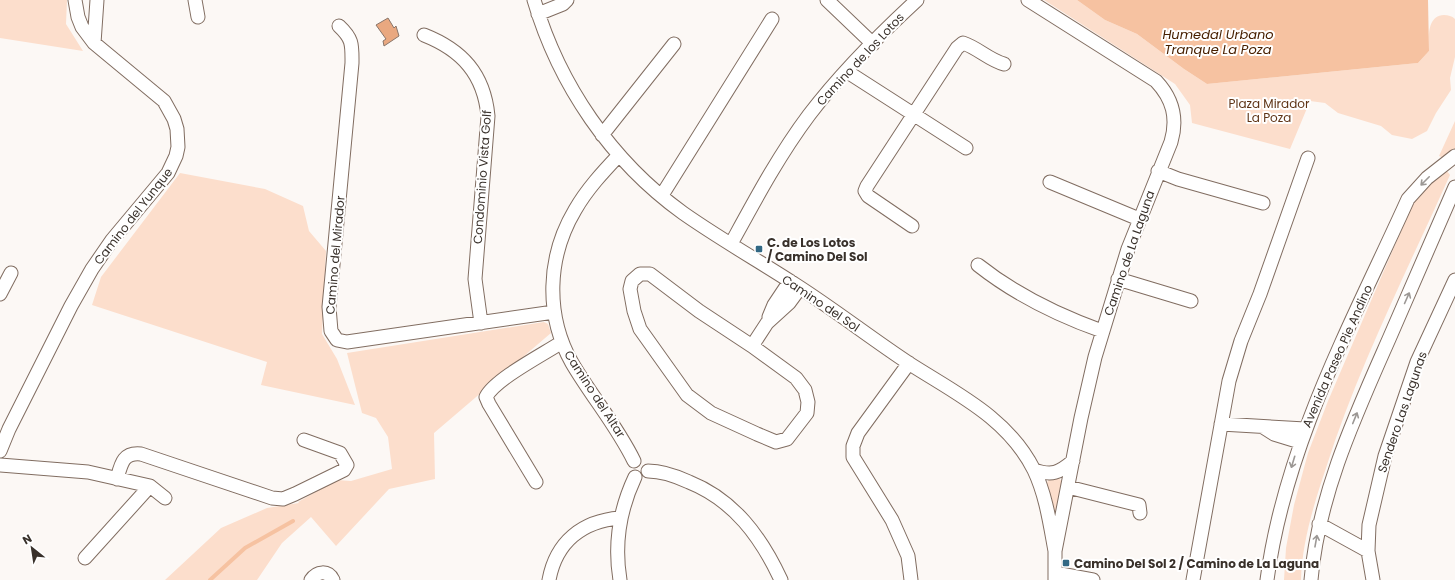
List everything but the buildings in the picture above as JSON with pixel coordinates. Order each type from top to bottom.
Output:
[{"type":"street","name":"Camino del Yunque","points":[[0,451],[4,426],[92,269],[116,235],[168,173],[176,156],[178,143],[177,129],[174,119],[164,101],[94,43],[82,26],[78,17],[75,0]]},
{"type":"street","points":[[94,43],[97,0]]},
{"type":"street","points":[[196,0],[198,17]]},
{"type":"street","name":"Camino del Sol","points":[[534,0],[538,14],[562,71],[574,93],[602,135],[619,155],[662,195],[683,212],[795,284],[910,363],[971,400],[1010,435],[1034,470],[1044,497],[1055,550]]},
{"type":"street","points":[[538,14],[563,4],[567,0]]},
{"type":"street","points":[[827,0],[873,44]]},
{"type":"street","name":"Camino de los Lotos","points":[[731,244],[783,152],[809,115],[846,71],[917,0]]},
{"type":"street","name":"Camino de La Laguna","points":[[1028,0],[1080,35],[1139,69],[1163,88],[1172,106],[1175,124],[1171,142],[1139,219],[1102,331],[1081,418],[1055,550],[1055,576]]},
{"type":"street","points":[[662,195],[772,19]]},
{"type":"street","name":"Camino del Mirador","points":[[339,26],[349,34],[352,44],[352,63],[329,307],[331,331],[337,340],[347,342],[554,312]]},
{"type":"street","name":"Condominio Vista Golf","points":[[424,35],[442,43],[459,55],[473,71],[487,100],[488,116],[475,279],[481,323]]},
{"type":"street","points":[[912,226],[868,196],[865,191],[915,116],[957,48],[963,43],[970,45],[994,61],[1004,64]]},
{"type":"street","points":[[602,135],[674,44]]},
{"type":"street","points":[[846,71],[966,148]]},
{"type":"street","name":"Camino del Altar","points":[[619,155],[574,210],[564,233],[555,261],[553,277],[554,312],[562,342],[573,364],[616,427],[634,461]]},
{"type":"street","name":"Avenida Paseo Pie Andino","points":[[1267,580],[1277,520],[1305,429],[1408,199],[1427,178],[1455,156]]},
{"type":"street","points":[[1193,580],[1229,381],[1241,341],[1260,294],[1308,158]]},
{"type":"street","points":[[1158,171],[1178,179],[1263,203]]},
{"type":"street","points":[[1050,182],[1139,219]]},
{"type":"street","points":[[1311,580],[1319,524],[1341,453],[1361,402],[1455,186]]},
{"type":"street","points":[[978,265],[1026,298],[1062,316],[1102,331]]},
{"type":"street","points":[[0,294],[11,273]]},
{"type":"street","points":[[640,274],[650,274],[699,311],[752,346],[796,378],[805,390],[808,402],[808,413],[787,439],[776,442],[757,434],[711,413],[687,395],[640,328],[634,311],[630,289],[632,281],[640,274]]},
{"type":"street","points":[[1118,279],[1191,301]]},
{"type":"street","name":"Sendero Las Lagunas","points":[[1373,580],[1368,551],[1371,513],[1385,456],[1417,362],[1455,280]]},
{"type":"street","points":[[752,346],[767,323],[788,303],[795,284]]},
{"type":"street","points":[[536,482],[486,397],[490,389],[562,342]]},
{"type":"street","points":[[910,363],[858,434],[853,446],[853,457],[892,520],[908,556],[911,580]]},
{"type":"street","points":[[1221,424],[1258,424],[1305,429]]},
{"type":"street","points":[[1258,424],[1274,434],[1300,442]]},
{"type":"street","points":[[117,479],[121,461],[127,456],[141,454],[272,498],[283,499],[344,470],[347,465],[340,454],[304,440]]},
{"type":"street","points":[[634,461],[643,461],[647,465],[648,471],[644,476],[635,477],[629,469],[634,461]]},
{"type":"street","points":[[1034,470],[1046,474],[1061,471],[1073,461]]},
{"type":"street","points":[[0,465],[88,472],[150,486],[165,498]]},
{"type":"street","points":[[648,471],[661,472],[682,479],[704,488],[727,503],[741,516],[754,532],[781,580]]},
{"type":"street","points":[[620,580],[616,550],[620,518],[628,490],[635,477]]},
{"type":"street","points":[[85,558],[150,486]]},
{"type":"street","points":[[1068,487],[1140,505],[1140,513]]},
{"type":"street","points":[[549,580],[559,552],[569,538],[590,524],[620,518]]},
{"type":"street","points":[[1319,524],[1368,551]]},
{"type":"street","points":[[311,580],[314,576],[321,572],[329,574],[333,580]]},
{"type":"street","points":[[1055,576],[1093,580]]},
{"type":"green space","points":[[0,0],[67,0],[66,24],[83,51],[0,38]]},
{"type":"green space","name":"Plaza Mirador La Poza","points":[[1044,0],[1077,0],[1105,20],[1137,34],[1207,84],[1418,63],[1429,51],[1429,34],[1431,23],[1438,16],[1448,15],[1455,19],[1455,57],[1450,78],[1451,90],[1436,113],[1427,131],[1412,139],[1392,135],[1381,126],[1338,113],[1325,103],[1310,101],[1290,149],[1192,123],[1190,105],[1175,84]]},
{"type":"green space","points":[[1455,121],[1455,149],[1444,158],[1439,156]]},
{"type":"green space","points":[[1447,171],[1450,175],[1368,356],[1339,430],[1309,523],[1301,580],[1284,580],[1286,548],[1294,505],[1308,453],[1328,401],[1413,203],[1424,189]]},
{"type":"green space","points":[[180,173],[265,189],[303,206],[309,231],[326,251],[322,334],[337,359],[355,405],[261,385],[267,362],[92,305],[101,277]]},
{"type":"green space","points":[[544,322],[548,324],[551,333],[434,433],[435,479],[389,489],[336,546],[311,517],[282,543],[257,580],[165,580],[221,528],[267,508],[299,503],[298,502],[337,480],[351,481],[392,469],[388,437],[376,418],[362,413],[347,353]]},
{"type":"green space","points":[[1059,478],[1062,482],[1056,514],[1053,511],[1047,483],[1048,480]]},
{"type":"water","name":"Humedal Urbano Tranque La Poza","points":[[1077,0],[1428,0],[1429,51],[1418,63],[1207,84],[1137,34],[1105,20]]},
{"type":"waterway","points":[[210,580],[245,548],[293,521]]},
{"type":"place","name":"C. de Los Lotos / Camino Del Sol","points":[[759,249]]},
{"type":"place","name":"Camino Del Sol 2 / Camino de La Laguna","points":[[1066,563]]}]
